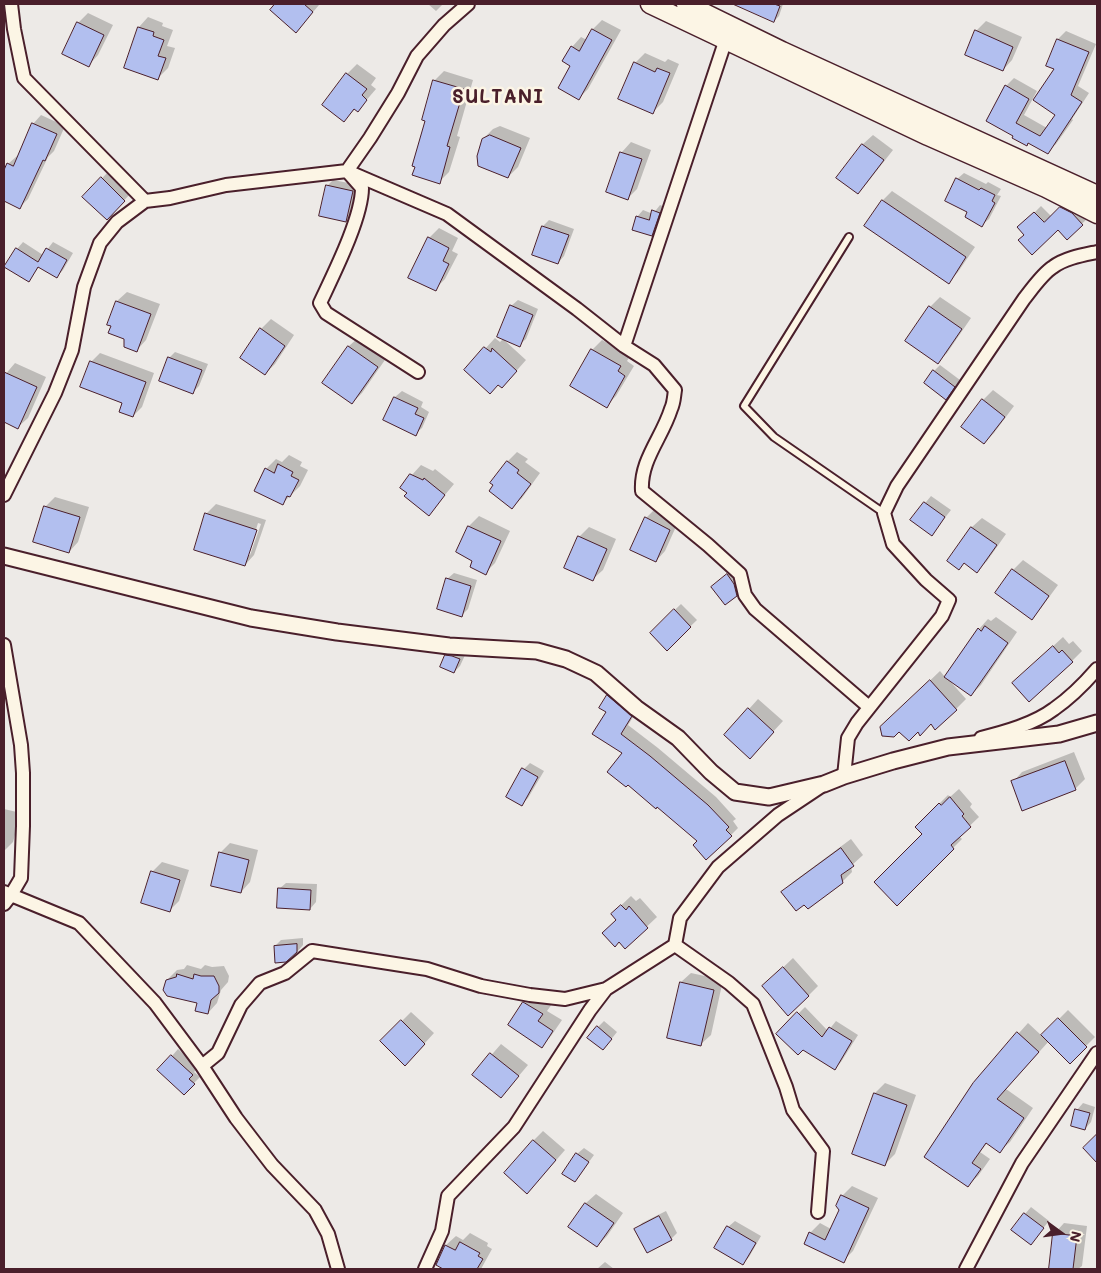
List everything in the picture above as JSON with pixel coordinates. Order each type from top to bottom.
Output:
[{"type":"main road","points":[[650,4],[919,132],[1046,188],[1097,214]]},
{"type":"main road","points":[[686,4],[782,51],[1097,195]]},
{"type":"street","points":[[11,4],[24,78],[145,201]]},
{"type":"street","points":[[347,171],[393,100],[418,56],[444,25],[468,4]]},
{"type":"street","points":[[624,346],[726,40]]},
{"type":"street","points":[[347,171],[362,188],[362,198],[320,303],[326,313],[418,372]]},
{"type":"street","points":[[4,494],[55,393],[72,350],[84,288],[100,243],[117,222],[145,201],[170,198],[226,185],[347,171],[447,214],[577,309],[624,346],[654,365],[675,390],[672,409],[649,456],[641,478],[642,492],[708,545],[740,574],[745,595],[756,609],[869,707]]},
{"type":"street","points":[[844,776],[848,738],[869,707],[942,616],[949,600],[926,580],[893,544],[884,513],[896,486],[1024,299],[1052,267],[1076,256],[1097,252]]},
{"type":"street","points":[[4,556],[251,618],[337,632],[449,646],[537,651],[566,660],[596,673],[636,708],[678,738],[711,772],[735,792],[769,797],[824,784],[844,776],[1012,730],[1053,710],[1079,689],[1097,669]]},
{"type":"street","points":[[4,645],[21,745],[23,826],[20,878],[6,897],[79,923],[155,1003],[202,1066],[254,1142],[272,1165],[315,1210],[328,1234],[338,1269]]},
{"type":"street","points":[[948,747],[1059,734],[1097,723]]},
{"type":"street","points":[[426,1269],[442,1231],[448,1196],[514,1127],[590,1010],[606,990],[675,945],[680,918],[718,867],[778,815],[824,784]]},
{"type":"street","points":[[675,945],[729,983],[753,1004],[786,1087],[792,1110],[823,1151],[818,1212]]},
{"type":"street","points":[[202,1066],[218,1053],[241,1005],[260,983],[285,973],[312,951],[427,969],[482,986],[530,995],[564,999],[606,990]]},
{"type":"street","points":[[966,1269],[1022,1163],[1097,1053]]},
{"type":"lane","points":[[849,237],[744,406],[774,437],[884,513]]},
{"type":"building","points":[[275,4],[304,4],[313,12],[296,33],[270,10]]},
{"type":"building","points":[[733,4],[774,4],[780,6],[774,22]]},
{"type":"building","points":[[77,22],[104,35],[89,67],[62,54]]},
{"type":"building","points":[[138,27],[154,32],[153,36],[164,40],[158,56],[166,58],[158,80],[124,68]]},
{"type":"building","points":[[592,29],[612,40],[579,100],[558,88],[570,66],[562,61],[571,46],[579,51]]},
{"type":"building","points":[[975,30],[1013,47],[1003,71],[965,55]]},
{"type":"building","points":[[1057,39],[1089,52],[1071,95],[1082,102],[1048,154],[1028,143],[1027,146],[986,121],[1005,85],[1029,99],[1016,123],[1040,136],[1055,115],[1033,100],[1054,69],[1046,66]]},
{"type":"building","points":[[634,62],[655,72],[657,68],[670,73],[653,114],[618,99]]},
{"type":"building","points":[[346,73],[367,89],[362,95],[367,100],[358,112],[354,109],[344,122],[322,105]]},
{"type":"building","points":[[433,80],[464,89],[447,146],[450,147],[440,184],[412,175],[415,167],[412,166],[425,121],[422,120]]},
{"type":"building","points":[[32,123],[57,134],[20,209],[4,201],[4,170],[7,163],[13,166]]},
{"type":"building","points":[[490,135],[521,148],[508,178],[478,166],[477,156],[482,139]]},
{"type":"building","points":[[862,144],[884,160],[858,194],[836,178]]},
{"type":"building","points":[[620,152],[642,159],[628,200],[606,192]]},
{"type":"building","points":[[101,177],[125,201],[107,220],[82,197]]},
{"type":"building","points":[[956,178],[979,190],[981,188],[995,195],[992,201],[995,203],[982,227],[965,217],[967,212],[945,201]]},
{"type":"building","points":[[326,185],[353,191],[346,222],[319,216]]},
{"type":"building","points":[[882,200],[966,257],[949,284],[864,226]]},
{"type":"building","points":[[1060,207],[1072,213],[1083,225],[1067,240],[1058,230],[1032,255],[1018,240],[1024,235],[1017,227],[1034,212],[1044,222]]},
{"type":"building","points":[[652,210],[660,213],[652,236],[632,230],[636,216],[649,220]]},
{"type":"building","points":[[542,226],[569,235],[558,264],[532,255]]},
{"type":"building","points":[[428,237],[449,248],[443,261],[449,264],[436,291],[408,278]]},
{"type":"building","points":[[16,248],[38,262],[46,248],[67,260],[57,278],[38,267],[29,282],[4,267]]},
{"type":"building","points":[[116,301],[151,314],[137,352],[124,347],[124,339],[108,333],[111,326],[107,325]]},
{"type":"building","points":[[510,305],[533,315],[520,347],[497,337]]},
{"type":"building","points":[[929,306],[962,329],[938,364],[905,341]]},
{"type":"building","points":[[260,328],[285,346],[265,375],[240,358]]},
{"type":"building","points":[[348,346],[378,367],[352,404],[322,383]]},
{"type":"building","points":[[484,347],[491,352],[492,348],[517,371],[502,388],[498,385],[490,394],[464,370]]},
{"type":"building","points":[[591,349],[621,366],[618,371],[625,376],[607,408],[570,386]]},
{"type":"building","points":[[168,357],[202,370],[193,394],[159,381]]},
{"type":"building","points":[[90,361],[146,382],[133,417],[119,412],[122,403],[80,387]]},
{"type":"building","points":[[933,370],[955,387],[946,400],[924,383]]},
{"type":"building","points":[[4,372],[37,387],[18,429],[4,422]]},
{"type":"building","points":[[394,397],[418,408],[415,414],[424,418],[416,436],[383,420]]},
{"type":"building","points":[[982,399],[1005,417],[984,444],[961,427]]},
{"type":"building","points":[[507,461],[519,470],[517,473],[531,484],[512,509],[489,491],[493,485],[490,483]]},
{"type":"building","points":[[278,464],[293,472],[291,476],[299,480],[290,497],[287,496],[283,505],[254,491],[265,468],[274,473]]},
{"type":"building","points":[[410,474],[423,480],[424,478],[445,495],[429,516],[404,496],[407,493],[400,488]]},
{"type":"building","points":[[924,502],[945,517],[932,536],[910,520]]},
{"type":"building","points":[[44,506],[80,517],[69,553],[33,542]]},
{"type":"building","points":[[205,513],[257,530],[245,566],[194,550]]},
{"type":"building","points":[[645,517],[670,530],[656,562],[630,550]]},
{"type":"building","points":[[468,526],[501,541],[486,575],[470,567],[472,561],[456,552]]},
{"type":"building","points":[[971,527],[997,545],[977,573],[964,563],[959,570],[947,561]]},
{"type":"building","points":[[578,536],[607,549],[593,581],[564,568]]},
{"type":"building","points":[[1012,569],[1049,596],[1032,620],[995,593]]},
{"type":"building","points":[[727,574],[734,584],[737,596],[725,605],[711,587]]},
{"type":"building","points":[[446,578],[471,586],[462,617],[437,609]]},
{"type":"building","points":[[674,609],[691,627],[667,651],[650,633]]},
{"type":"building","points":[[985,626],[1008,643],[971,696],[944,677],[978,628],[981,631]]},
{"type":"building","points":[[1053,646],[1059,653],[1062,650],[1073,662],[1029,702],[1012,683]]},
{"type":"building","points":[[445,655],[460,659],[454,673],[440,667]]},
{"type":"building","points":[[930,680],[957,710],[935,730],[931,724],[920,736],[918,732],[909,741],[899,732],[894,737],[882,736],[880,727]]},
{"type":"building","points":[[607,695],[632,716],[621,734],[708,805],[729,827],[726,830],[732,836],[706,860],[693,845],[697,841],[657,807],[656,809],[628,785],[626,787],[607,772],[622,753],[592,734],[606,712],[599,708]]},
{"type":"building","points":[[748,708],[774,732],[750,759],[724,735]]},
{"type":"building","points":[[1065,761],[1076,790],[1022,811],[1011,781]]},
{"type":"building","points":[[522,768],[538,777],[522,806],[506,797]]},
{"type":"building","points":[[950,797],[964,814],[962,816],[971,827],[951,845],[954,849],[897,906],[874,882],[922,834],[915,827],[939,803],[941,805]]},
{"type":"building","points":[[841,848],[854,866],[841,875],[843,883],[808,909],[804,905],[796,911],[781,892]]},
{"type":"building","points":[[219,852],[249,860],[241,893],[211,886]]},
{"type":"building","points":[[151,871],[180,880],[170,912],[141,903]]},
{"type":"building","points":[[278,888],[311,890],[310,910],[277,908]]},
{"type":"building","points":[[621,905],[626,910],[629,906],[648,928],[625,949],[619,942],[615,947],[602,933],[616,920],[611,914]]},
{"type":"building","points":[[297,944],[297,952],[286,962],[275,963],[274,946]]},
{"type":"building","points":[[783,967],[809,996],[788,1016],[762,986]]},
{"type":"building","points":[[177,974],[193,979],[194,974],[214,976],[219,986],[219,993],[211,1000],[208,1014],[195,1011],[197,1003],[167,996],[163,990],[166,980],[176,977]]},
{"type":"building","points":[[680,982],[714,990],[701,1046],[667,1038]]},
{"type":"building","points":[[523,1002],[543,1014],[538,1021],[553,1031],[542,1048],[508,1025]]},
{"type":"building","points":[[797,1012],[822,1037],[829,1027],[852,1041],[835,1070],[803,1050],[798,1055],[776,1034]]},
{"type":"building","points":[[1058,1018],[1087,1047],[1070,1064],[1041,1035]]},
{"type":"building","points":[[401,1020],[425,1044],[405,1066],[380,1041]]},
{"type":"building","points":[[597,1026],[612,1039],[603,1050],[587,1038]]},
{"type":"building","points":[[1017,1032],[1039,1052],[997,1099],[1024,1118],[1000,1153],[986,1143],[972,1163],[981,1169],[968,1187],[924,1157],[973,1083]]},
{"type":"building","points":[[490,1053],[519,1076],[501,1098],[472,1075]]},
{"type":"building","points":[[171,1055],[193,1075],[189,1079],[195,1084],[184,1095],[157,1070]]},
{"type":"building","points":[[874,1093],[907,1105],[885,1166],[852,1154]]},
{"type":"building","points":[[1075,1109],[1090,1113],[1085,1130],[1071,1126]]},
{"type":"building","points":[[1097,1134],[1097,1163],[1083,1148]]},
{"type":"building","points":[[533,1140],[556,1160],[527,1194],[504,1173]]},
{"type":"building","points":[[576,1153],[589,1162],[575,1182],[562,1174]]},
{"type":"building","points":[[841,1195],[869,1208],[844,1263],[804,1244],[809,1232],[825,1240],[839,1210],[836,1206]]},
{"type":"building","points":[[585,1203],[614,1223],[597,1247],[568,1227]]},
{"type":"building","points":[[1024,1213],[1044,1228],[1031,1245],[1011,1230]]},
{"type":"building","points":[[659,1216],[672,1240],[647,1253],[634,1229]]},
{"type":"building","points":[[727,1226],[756,1243],[743,1265],[714,1248]]},
{"type":"building","points":[[1053,1233],[1077,1236],[1073,1269],[1049,1269]]},
{"type":"building","points":[[460,1242],[480,1253],[478,1256],[483,1259],[477,1269],[443,1269],[436,1265],[445,1245],[455,1250]]},
{"type":"district","name":"SULTANI","points":[[498,97]]}]
